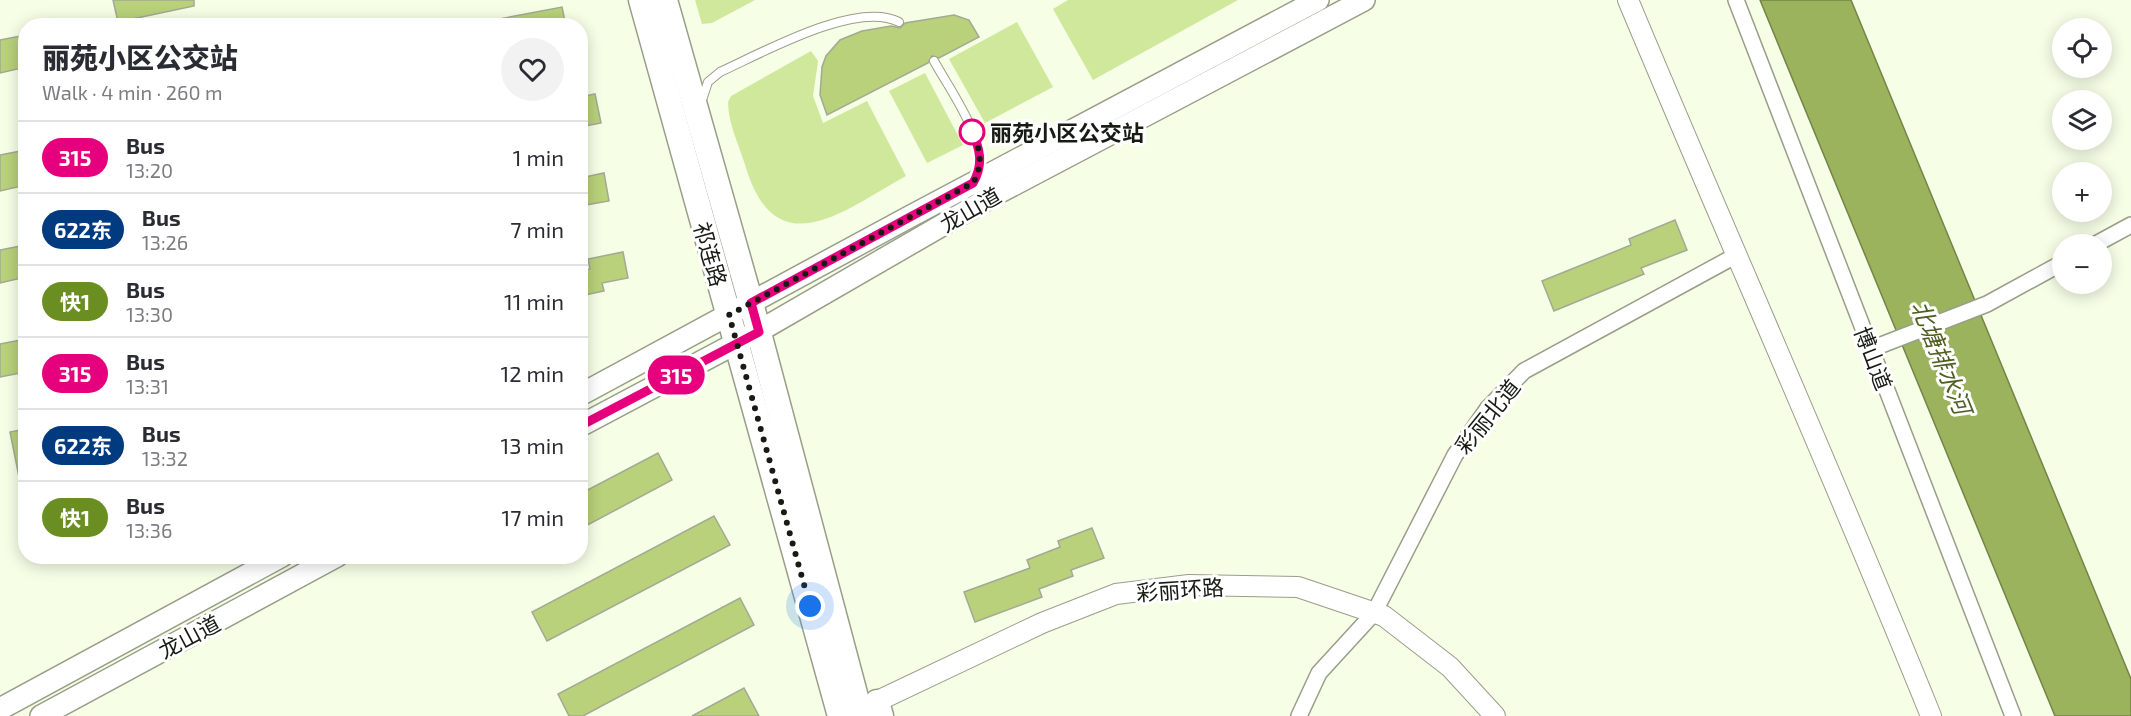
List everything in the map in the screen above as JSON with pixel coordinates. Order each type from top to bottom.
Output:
[{"type":"main road","name":"祁连路","points":[[640,0],[736,343],[861,713]]},
{"type":"main road","name":"祁连路","points":[[665,0],[759,332],[861,713]]},
{"type":"main road","name":"龙山道","points":[[588,391],[1318,0]]},
{"type":"main road","name":"龙山道","points":[[588,422],[759,332],[998,193],[1364,0]]},
{"type":"main road","name":"龙山道","points":[[3,706],[267,564]]},
{"type":"main road","name":"龙山道","points":[[41,716],[322,564]]},
{"type":"street","points":[[1628,0],[1735,256],[1867,557],[1931,716]]},
{"type":"street","name":"博山道","points":[[1736,0],[2013,716]]},
{"type":"street","points":[[2112,235],[2131,225]]},
{"type":"street","name":"彩丽北道","points":[[1299,716],[1319,673],[1374,613],[1455,454],[1488,408],[1524,371],[1735,256]]},
{"type":"street","points":[[1871,349],[1987,304],[2052,268]]},
{"type":"street","name":"彩丽环路","points":[[861,713],[1042,623],[1116,594],[1190,585],[1298,586],[1384,616],[1450,667],[1495,716]]},
{"type":"lane","points":[[698,120],[706,86],[720,72],[836,21],[872,15],[899,22]]},
{"type":"lane","points":[[934,61],[980,151],[980,168],[973,183]]},
{"type":"shaded area","points":[[695,0],[755,0],[712,23],[702,24]]},
{"type":"shaded area","points":[[1068,0],[1238,0],[1093,80],[1053,9]]},
{"type":"shaded area","points":[[1017,22],[1053,87],[985,123],[949,59]]},
{"type":"shaded area","points":[[811,51],[818,61],[813,96],[823,123],[867,101],[906,176],[837,214],[815,222],[794,223],[776,216],[759,198],[735,135],[728,102],[731,96]]},
{"type":"shaded area","points":[[925,73],[963,145],[927,163],[889,91]]},
{"type":"water","name":"北塘排水河","points":[[1760,0],[1851,0],[2131,679],[2131,716],[2055,716]]},
{"type":"building","points":[[113,0],[194,0],[194,6],[137,18],[117,18]]},
{"type":"building","points":[[562,7],[564,18],[504,18]]},
{"type":"building","points":[[954,15],[969,20],[979,37],[939,58],[932,56],[928,63],[827,115],[820,95],[822,67],[826,56],[840,40],[862,31],[891,26],[900,28],[905,23]]},
{"type":"building","points":[[18,37],[18,69],[0,73],[0,40]]},
{"type":"building","points":[[595,94],[601,123],[588,125],[588,95]]},
{"type":"building","points":[[18,152],[18,187],[0,191],[0,155]]},
{"type":"building","points":[[604,173],[609,201],[588,205],[588,176]]},
{"type":"building","points":[[1675,220],[1687,250],[1641,268],[1644,274],[1554,311],[1542,281],[1631,245],[1629,239]]},
{"type":"building","points":[[18,247],[18,279],[0,283],[0,250]]},
{"type":"building","points":[[623,252],[628,278],[602,283],[604,291],[588,294],[588,269],[590,269],[588,259]]},
{"type":"building","points":[[18,341],[18,374],[0,377],[0,344]]},
{"type":"building","points":[[18,430],[18,472],[10,432]]},
{"type":"building","points":[[658,453],[672,480],[588,525],[588,490]]},
{"type":"building","points":[[714,516],[730,545],[547,641],[532,612]]},
{"type":"building","points":[[1092,528],[1104,558],[1071,570],[1073,576],[1039,589],[1042,597],[975,622],[964,592],[1030,568],[1027,560],[1060,547],[1058,541]]},
{"type":"building","points":[[740,598],[754,625],[583,716],[569,716],[558,694]]},
{"type":"building","points":[[744,688],[759,716],[692,716]]},
{"type":"bus line","name":"315","points":[[588,422],[759,332],[751,303],[973,183],[980,168],[980,151],[971,129]]},
{"type":"place","name":"丽苑小区公交站","points":[[972,132]]},
{"type":"route","points":[[810,606],[729,315],[973,183],[980,168],[980,151],[971,129],[972,132]]}]
